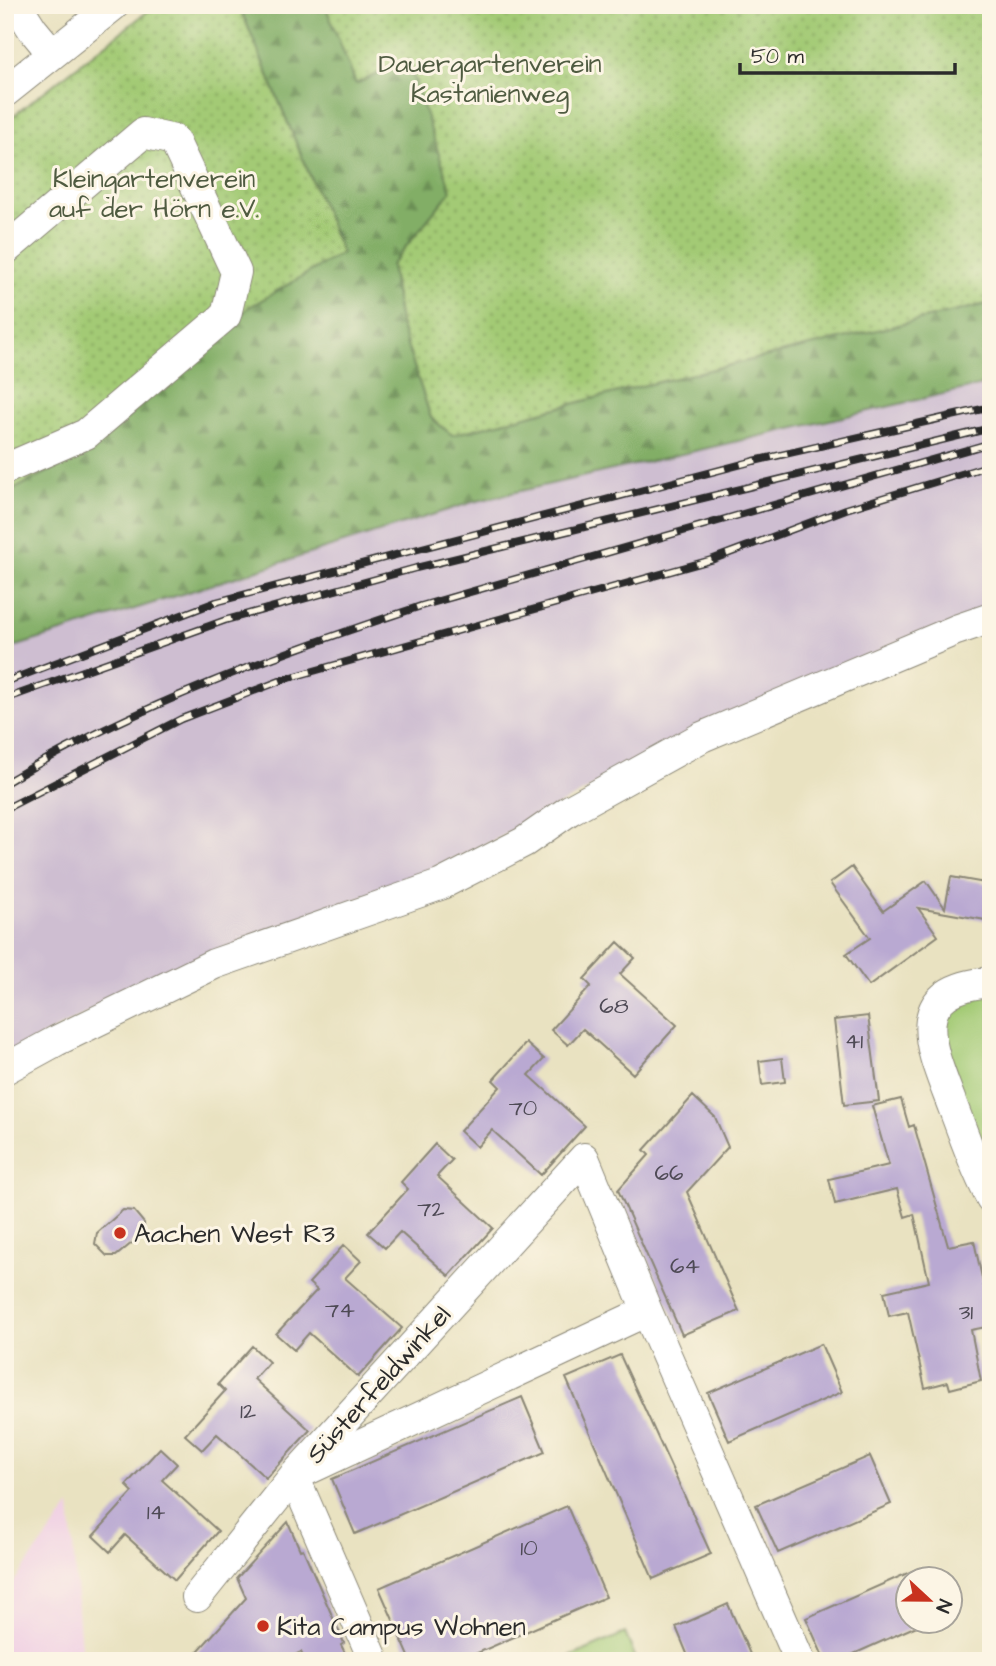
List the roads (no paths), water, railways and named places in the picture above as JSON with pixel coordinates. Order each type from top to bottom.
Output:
[{"type":"street","points":[[17,5],[52,53]]},
{"type":"street","points":[[5,92],[114,5]]},
{"type":"street","points":[[5,250],[143,133],[174,140],[236,272],[226,315],[86,434],[5,469]]},
{"type":"street","points":[[5,1069],[56,1041],[214,964],[440,885],[524,842],[570,810],[702,737],[956,630],[991,618]]},
{"type":"street","points":[[991,982],[969,983],[949,992],[937,1004],[931,1018],[929,1035],[934,1056],[979,1177],[991,1198]]},
{"type":"street","name":"Süsterfeldwinkel","points":[[295,1476],[584,1158],[647,1311],[800,1661]]},
{"type":"street","name":"Süsterfeldwinkel","points":[[295,1476],[647,1311]]},
{"type":"street","points":[[197,1597],[295,1476],[374,1661]]},
{"type":"railway","points":[[5,682],[216,602],[754,461],[991,407]]},
{"type":"railway","points":[[5,699],[226,620],[416,568],[991,428]]},
{"type":"railway","points":[[5,783],[104,729],[208,683],[368,624],[421,606],[991,443]]},
{"type":"railway","points":[[5,809],[181,719],[285,679],[711,560],[846,509],[991,465]]},
{"type":"place","name":"Aachen West R3","points":[[120,1233]]},
{"type":"place","name":"Kita Campus Wohnen","points":[[263,1626]]},
{"type":"park label","name":"Dauergartenverein Kastanienweg","points":[[490,78]]},
{"type":"park label","name":"Kleingartenverein auf der Hörn e.V.","points":[[154,193]]}]
